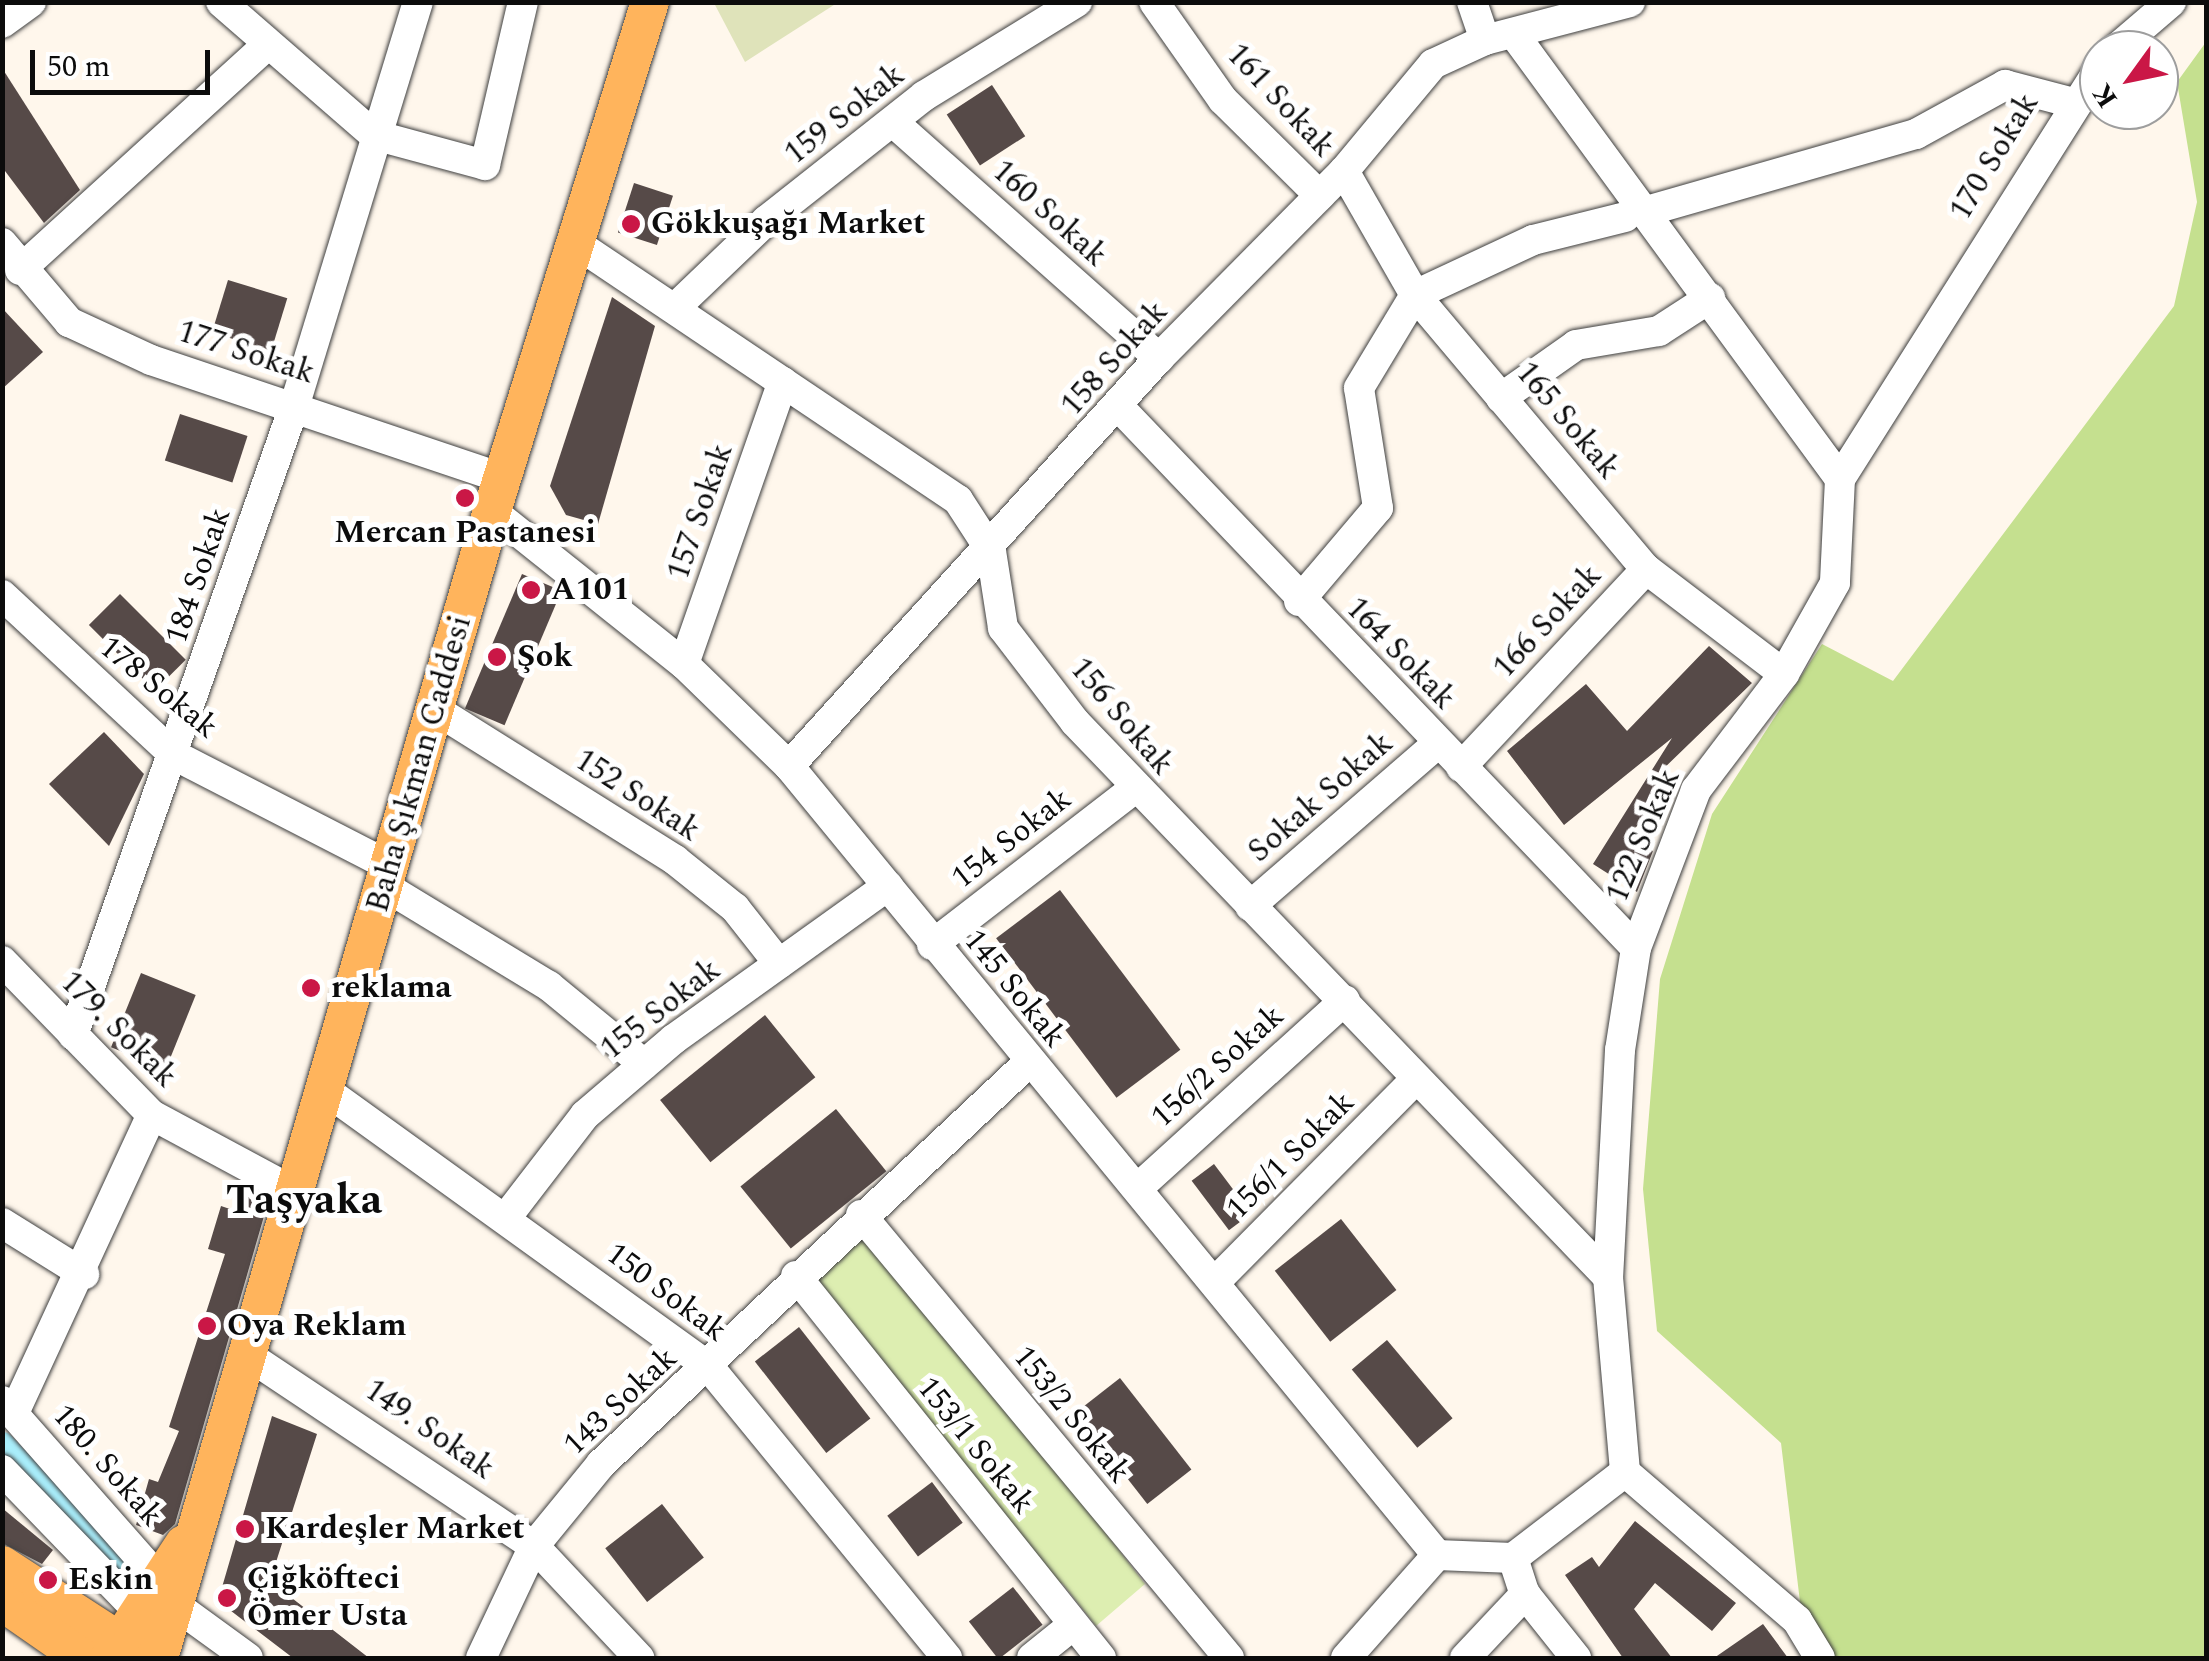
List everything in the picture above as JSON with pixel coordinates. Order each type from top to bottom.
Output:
[{"type":"main road","name":"Baha Şıkman Caddesi","points":[[128,1642],[166,1591],[198,1526],[252,1358],[497,495],[650,2]]},
{"type":"main road","points":[[2,1566],[128,1642]]},
{"type":"main road","name":"Baha Şıkman Caddesi","points":[[157,1658],[166,1591]]},
{"type":"main road","points":[[2,1602],[83,1658]]},
{"type":"street","points":[[2,23],[31,2]]},
{"type":"street","points":[[221,2],[374,135],[485,165],[523,2]]},
{"type":"street","name":"184 Sokak","points":[[72,1035],[295,404],[374,135],[418,2]]},
{"type":"street","name":"159 Sokak","points":[[676,308],[767,220],[894,122],[1078,2]]},
{"type":"street","name":"161 Sokak","points":[[1154,2],[1224,100],[1320,196]]},
{"type":"street","points":[[1472,2],[1486,40]]},
{"type":"street","name":"158 Sokak","points":[[789,766],[991,551],[1159,358],[1344,171],[1433,64],[1486,40],[1516,37],[1630,2]]},
{"type":"street","points":[[2138,30],[2171,2]]},
{"type":"street","points":[[1516,37],[1636,214],[1710,298],[1840,479]]},
{"type":"street","points":[[20,270],[267,45]]},
{"type":"street","name":"170 Sokak","points":[[1415,296],[1534,240],[1916,134],[2005,86],[2070,102],[1840,479]]},
{"type":"street","points":[[2070,102],[2079,91]]},
{"type":"street","name":"160 Sokak","points":[[894,122],[1159,358]]},
{"type":"street","name":"165 Sokak","points":[[1344,171],[1415,296],[1646,569],[1784,674]]},
{"type":"street","name":"177 Sokak","points":[[2,243],[20,270],[69,322],[152,360],[295,404],[497,495]]},
{"type":"street","name":"156 Sokak","points":[[577,244],[958,500],[991,551],[1003,628],[1134,790],[1345,1000],[1415,1080],[1608,1277]]},
{"type":"street","points":[[1299,601],[1378,508],[1359,388],[1415,296]]},
{"type":"street","points":[[1502,398],[1576,345],[1659,331],[1710,298]]},
{"type":"street","name":"157 Sokak","points":[[684,664],[783,382]]},
{"type":"street","name":"164 Sokak","points":[[1119,407],[1299,601],[1636,948]]},
{"type":"street","name":"122 Sokak","points":[[1625,1472],[1608,1277],[1620,1050],[1636,948],[1696,790],[1784,674],[1835,583],[1840,479]]},
{"type":"street","name":"145 Sokak","points":[[497,495],[684,664],[789,766],[1028,1064],[1139,1187],[1438,1554]]},
{"type":"street","name":"166 Sokak","points":[[1461,767],[1646,569]]},
{"type":"street","name":"178 Sokak","points":[[2,595],[174,755],[389,877],[549,986],[644,1064]]},
{"type":"street","name":"152 Sokak","points":[[436,710],[676,860],[735,908],[780,964]]},
{"type":"street","name":"Sokak Sokak","points":[[1250,906],[1438,743]]},
{"type":"street","name":"154 Sokak","points":[[932,945],[1134,790]]},
{"type":"street","name":"155 Sokak","points":[[505,1218],[585,1115],[644,1064],[888,886]]},
{"type":"street","name":"179. Sokak","points":[[2,961],[152,1115],[300,1194]]},
{"type":"street","name":"156/2 Sokak","points":[[1139,1187],[1345,1000]]},
{"type":"street","name":"143 Sokak","points":[[480,1658],[534,1546],[600,1464],[709,1366],[861,1215],[1028,1064]]},
{"type":"street","name":"156/1 Sokak","points":[[1216,1281],[1415,1080]]},
{"type":"street","name":"150 Sokak","points":[[325,1090],[709,1366],[947,1658]]},
{"type":"street","points":[[8,1407],[84,1274],[152,1115]]},
{"type":"street","name":"153/2 Sokak","points":[[861,1215],[1229,1658]]},
{"type":"street","points":[[2,1224],[84,1274]]},
{"type":"street","name":"153/1 Sokak","points":[[796,1276],[1101,1658]]},
{"type":"street","name":"149. Sokak","points":[[252,1358],[534,1546],[639,1658]]},
{"type":"street","name":"180. Sokak","points":[[8,1407],[166,1591],[248,1658]]},
{"type":"street","points":[[2,1470],[128,1642],[157,1658]]},
{"type":"street","points":[[1346,1658],[1438,1554],[1513,1558],[1625,1472],[1797,1620],[1820,1658]]},
{"type":"street","points":[[1513,1558],[1524,1594],[1576,1658]]},
{"type":"street","points":[[1465,1658],[1524,1594]]},
{"type":"street","points":[[1032,1658],[1073,1625]]},
{"type":"green space","points":[[714,2],[837,3],[745,62]]},
{"type":"green space","points":[[2206,42],[2206,1658],[1835,1658],[1800,1602],[1781,1443],[1657,1331],[1643,1189],[1660,979],[1712,814],[1822,644],[1893,681],[2174,306],[2197,202],[2179,79]]},
{"type":"green space","points":[[861,1215],[1145,1584],[1096,1626],[1062,1583],[1048,1593],[796,1276]]},
{"type":"building","points":[[2,68],[80,190],[44,223],[2,167]]},
{"type":"building","points":[[992,85],[1025,136],[980,166],[947,114]]},
{"type":"building","points":[[634,183],[673,196],[657,245],[618,232]]},
{"type":"building","points":[[228,280],[287,298],[271,351],[212,333]]},
{"type":"building","points":[[612,297],[655,326],[598,524],[566,515],[550,486]]},
{"type":"building","points":[[2,308],[43,352],[2,389]]},
{"type":"building","points":[[180,414],[248,436],[232,483],[165,461]]},
{"type":"building","points":[[522,574],[562,591],[505,725],[465,708]]},
{"type":"building","points":[[120,594],[186,660],[155,691],[89,625]]},
{"type":"building","points":[[1709,646],[1752,683],[1658,774],[1675,793],[1627,835],[1653,851],[1637,892],[1593,864],[1672,738],[1564,825],[1507,751],[1586,684],[1627,731]]},
{"type":"building","points":[[104,732],[144,774],[109,846],[49,784]]},
{"type":"building","points":[[1060,890],[1180,1050],[1116,1098],[996,938]]},
{"type":"building","points":[[141,973],[196,995],[166,1069],[111,1047]]},
{"type":"building","points":[[765,1015],[815,1077],[710,1162],[660,1100]]},
{"type":"building","points":[[836,1109],[886,1171],[791,1249],[740,1186]]},
{"type":"building","points":[[1214,1164],[1251,1214],[1229,1230],[1192,1181]]},
{"type":"building","points":[[250,1189],[269,1199],[175,1524],[163,1535],[136,1525],[149,1479],[158,1482],[179,1431],[169,1427],[225,1254],[208,1249],[221,1206],[242,1213]]},
{"type":"building","points":[[1341,1219],[1396,1290],[1330,1342],[1275,1271]]},
{"type":"building","points":[[799,1327],[870,1418],[826,1453],[755,1361]]},
{"type":"building","points":[[1387,1340],[1453,1418],[1417,1448],[1352,1370]]},
{"type":"building","points":[[1120,1378],[1191,1469],[1147,1504],[1076,1412]]},
{"type":"building","points":[[272,1416],[317,1434],[270,1581],[369,1658],[293,1658],[218,1601]]},
{"type":"building","points":[[932,1482],[963,1523],[918,1556],[887,1516]]},
{"type":"building","points":[[662,1504],[704,1558],[647,1602],[605,1548]]},
{"type":"building","points":[[2,1508],[53,1550],[42,1564],[2,1543]]},
{"type":"building","points":[[1635,1521],[1736,1603],[1712,1631],[1655,1583],[1634,1609],[1672,1658],[1623,1658],[1565,1575],[1592,1557],[1599,1567]]},
{"type":"building","points":[[1013,1587],[1043,1625],[997,1658],[969,1621]]},
{"type":"building","points":[[1763,1624],[1788,1658],[1714,1658],[1740,1640]]},
{"type":"waterway","points":[[2,1444],[124,1573]]},
{"type":"place","name":"Gökkuşağı Market","points":[[631,224]]},
{"type":"place","name":"Mercan Pastanesi","points":[[465,498]]},
{"type":"place","name":"A101","points":[[531,590]]},
{"type":"place","name":"Şok","points":[[497,657]]},
{"type":"place","name":"reklama","points":[[311,988]]},
{"type":"place","name":"Oya Reklam","points":[[207,1326]]},
{"type":"place","name":"Kardeşler Market","points":[[245,1529]]},
{"type":"place","name":"Eskin","points":[[48,1580]]},
{"type":"place","name":"Çiğköfteci Ömer Usta","points":[[227,1598]]},
{"type":"district","name":"Taşyaka","points":[[304,1201]]}]
